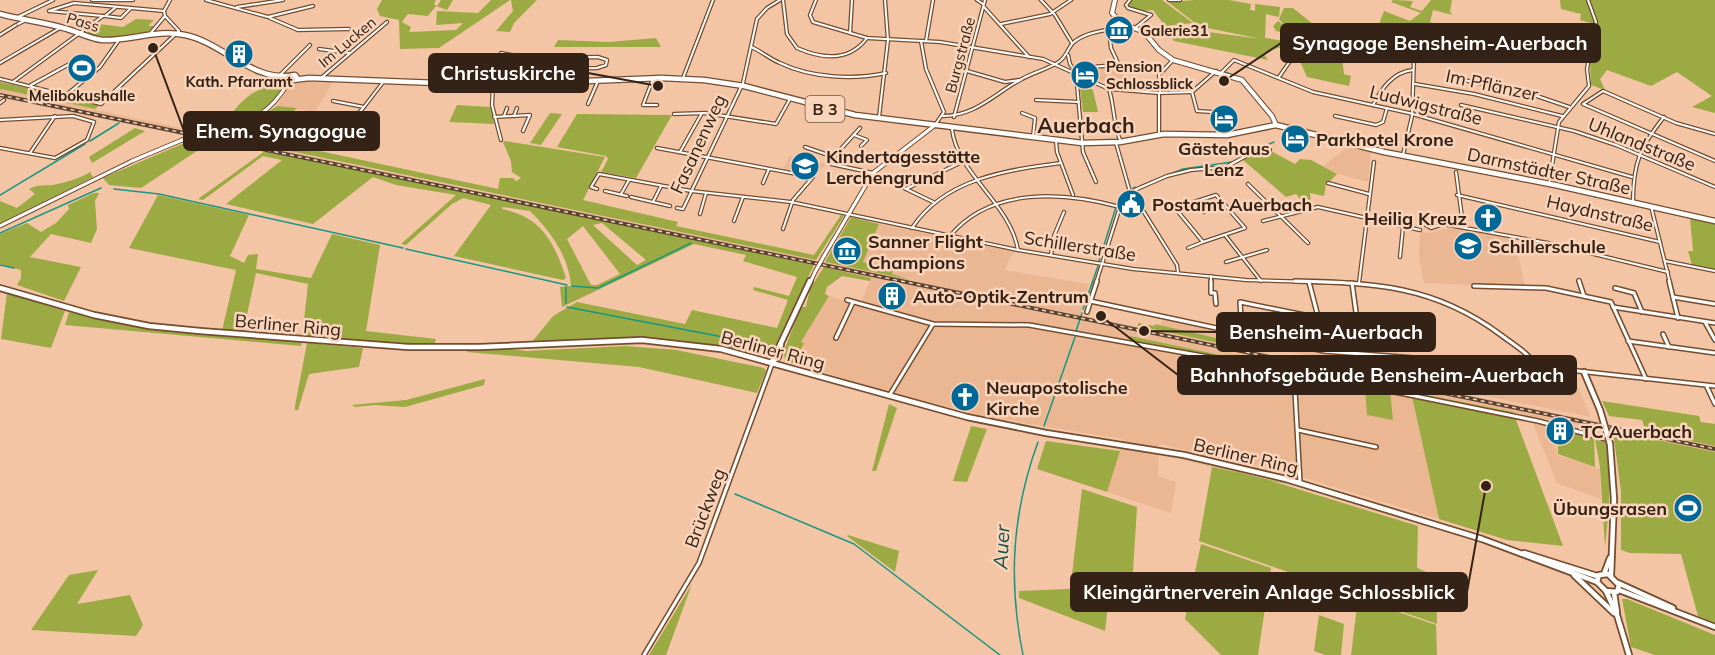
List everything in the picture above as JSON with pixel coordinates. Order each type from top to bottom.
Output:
[{"type":"main road","points":[[1115,0],[1112,9],[1114,16],[1127,26],[1147,34],[1158,50],[1173,60],[1222,72],[1242,80],[1272,116],[1276,125]]},
{"type":"main road","points":[[0,14],[17,18]]},
{"type":"main road","name":"Pass","points":[[17,18],[62,27],[99,40],[178,33]]},
{"type":"main road","points":[[178,33],[205,42],[242,64],[280,75],[288,80]]},
{"type":"main road","name":"B 3","points":[[288,80],[321,78],[438,82]]},
{"type":"main road","name":"Darmstädter Straße","points":[[438,82],[493,85],[683,78],[741,86],[879,119],[1082,143],[1119,143],[1159,134],[1219,136],[1276,125],[1403,155],[1715,220]]},
{"type":"street","points":[[17,18],[53,0]]},
{"type":"street","points":[[92,0],[133,0]]},
{"type":"street","points":[[0,79],[101,104],[134,74],[153,52],[178,33],[179,30],[165,16],[164,10],[170,0]]},
{"type":"street","points":[[206,0],[268,18],[283,26],[298,30],[349,29]]},
{"type":"street","points":[[213,1],[217,0]]},
{"type":"street","points":[[236,8],[283,0]]},
{"type":"street","points":[[683,78],[713,0]]},
{"type":"street","points":[[782,0],[792,44],[800,50],[845,56],[860,48],[867,38]]},
{"type":"street","name":"Fasanenweg","points":[[677,208],[682,209],[729,117],[741,86],[757,19],[767,8],[782,0]]},
{"type":"street","points":[[816,0],[810,15],[813,22],[867,38],[926,41],[1029,57],[1055,64],[1109,89],[1192,92],[1216,71]]},
{"type":"street","points":[[850,33],[852,0]]},
{"type":"street","points":[[879,119],[888,40],[885,0]]},
{"type":"street","points":[[926,41],[933,0]]},
{"type":"street","points":[[977,0],[1029,57]]},
{"type":"street","name":"Burgstraße","points":[[954,117],[985,0]]},
{"type":"street","points":[[1041,0],[1052,12],[1072,43]]},
{"type":"street","points":[[1001,24],[1052,12],[1071,0]]},
{"type":"street","points":[[1130,0],[1126,4],[1128,8],[1150,15],[1135,28]]},
{"type":"street","points":[[1169,0],[1180,0]]},
{"type":"street","points":[[1549,184],[1558,127],[1569,106],[1589,86],[1587,69],[1596,22],[1588,0]]},
{"type":"street","points":[[51,10],[66,5],[87,4],[164,10]]},
{"type":"street","points":[[42,6],[51,10],[121,18],[131,8]]},
{"type":"street","points":[[268,18],[313,6]]},
{"type":"street","points":[[13,82],[116,7]]},
{"type":"street","points":[[149,35],[165,16]]},
{"type":"street","points":[[0,35],[24,21]]},
{"type":"street","name":"Im Lucken","points":[[321,78],[387,22]]},
{"type":"street","points":[[1096,182],[1090,163],[1084,156],[1077,84],[1079,77],[1070,64],[1068,55],[1072,43],[1089,34],[1127,26]]},
{"type":"street","points":[[0,63],[62,27]]},
{"type":"street","points":[[1074,68],[1119,65],[1111,48],[1109,30]]},
{"type":"street","points":[[65,96],[100,67],[118,40]]},
{"type":"street","points":[[921,41],[921,59],[929,84],[943,110],[943,116],[934,126]]},
{"type":"street","points":[[280,75],[310,45]]},
{"type":"street","points":[[750,47],[778,63],[800,70],[869,78],[886,73]]},
{"type":"street","points":[[319,49],[349,53]]},
{"type":"street","points":[[501,53],[527,58],[598,57],[607,60],[606,65],[597,68],[521,70]]},
{"type":"street","points":[[1279,78],[1295,54]]},
{"type":"street","points":[[967,70],[987,74],[1005,82],[1020,79],[1055,64],[1068,55]]},
{"type":"street","points":[[438,82],[448,66],[442,56]]},
{"type":"street","points":[[514,84],[527,58]]},
{"type":"street","name":"Ludwigstraße","points":[[1222,72],[1233,59],[1318,93],[1412,114],[1632,177]]},
{"type":"street","points":[[1403,155],[1412,114],[1415,84],[1414,59]]},
{"type":"street","points":[[1159,134],[1159,75],[1173,60]]},
{"type":"street","points":[[30,86],[75,61]]},
{"type":"street","points":[[1373,105],[1381,89],[1394,80],[1401,71],[1413,70]]},
{"type":"street","points":[[357,115],[385,79]]},
{"type":"street","points":[[652,79],[643,105],[657,105]]},
{"type":"street","points":[[943,116],[954,117],[982,106],[1020,79]]},
{"type":"street","points":[[1459,79],[1531,94],[1569,106]]},
{"type":"street","points":[[0,226],[132,161],[182,140],[251,121],[266,114],[275,106],[288,80]]},
{"type":"street","points":[[588,104],[598,81]]},
{"type":"street","name":"Im Pflänzer","points":[[1415,84],[1494,99],[1563,116]]},
{"type":"street","points":[[493,85],[490,94],[501,140]]},
{"type":"street","points":[[1109,89],[1116,112],[1115,129],[1130,192]]},
{"type":"street","points":[[1715,134],[1664,117],[1603,91],[1583,105],[1715,161]]},
{"type":"street","points":[[1192,92],[1197,111],[1212,112],[1219,136]]},
{"type":"street","points":[[674,114],[702,112],[776,124],[790,99]]},
{"type":"street","points":[[0,103],[4,100]]},
{"type":"street","points":[[1036,100],[1079,102]]},
{"type":"street","points":[[333,101],[364,107]]},
{"type":"street","name":"Uhlandstraße","points":[[1461,105],[1558,127],[1637,154],[1715,188]]},
{"type":"street","points":[[504,116],[507,108]]},
{"type":"street","points":[[514,116],[517,108]]},
{"type":"street","points":[[1335,116],[1376,125],[1383,122],[1387,108]]},
{"type":"street","points":[[680,153],[702,112]]},
{"type":"street","points":[[1022,113],[1035,118],[1033,139]]},
{"type":"street","points":[[30,153],[55,116]]},
{"type":"street","points":[[0,120],[73,116],[94,122],[87,140],[55,158],[0,147]]},
{"type":"street","points":[[494,117],[530,116],[523,131]]},
{"type":"street","points":[[1633,202],[1632,177],[1637,154],[1664,117]]},
{"type":"street","name":"Brückweg","points":[[644,655],[699,563],[772,362],[778,357],[782,340],[815,272],[873,173],[934,126]]},
{"type":"street","points":[[860,128],[830,162],[832,165],[873,173],[933,202]]},
{"type":"street","points":[[952,129],[952,136],[966,160],[1011,226],[1018,250]]},
{"type":"street","points":[[854,135],[867,140],[861,146]]},
{"type":"street","points":[[1056,141],[1061,163],[1073,195]]},
{"type":"street","points":[[805,147],[834,157]]},
{"type":"street","points":[[657,148],[813,177],[803,184],[790,202],[783,229]]},
{"type":"street","points":[[1087,312],[1120,207],[1130,192],[1167,176],[1191,170],[1222,168],[1257,150],[1270,150]]},
{"type":"street","points":[[906,189],[966,160]]},
{"type":"street","points":[[1359,283],[1365,219],[1374,162]]},
{"type":"street","points":[[912,228],[921,213],[933,202],[981,180],[1024,168],[1061,163]]},
{"type":"street","points":[[763,183],[769,169]]},
{"type":"street","points":[[1456,172],[1457,195],[1463,225]]},
{"type":"street","name":"Schillerstraße","points":[[597,189],[591,187],[599,174],[691,191],[790,202],[1018,250],[1103,263],[1261,281],[1359,283],[1401,288],[1452,305],[1505,338],[1532,358],[1538,368]]},
{"type":"street","points":[[621,195],[629,180]]},
{"type":"street","points":[[1328,183],[1369,194]]},
{"type":"street","points":[[1248,184],[1308,243]]},
{"type":"street","points":[[652,202],[661,186]]},
{"type":"street","points":[[605,190],[627,196]]},
{"type":"street","points":[[700,214],[706,193]]},
{"type":"street","points":[[950,236],[966,220],[997,206],[1032,198],[1073,195],[1120,207]]},
{"type":"street","points":[[1188,248],[1245,228],[1216,195],[1175,208],[1203,242]]},
{"type":"street","name":"Haydnstraße","points":[[1457,195],[1660,242]]},
{"type":"street","points":[[631,197],[670,206]]},
{"type":"street","points":[[734,221],[743,197]]},
{"type":"street","points":[[1140,197],[1142,209],[1177,265],[1178,273]]},
{"type":"street","points":[[1195,202],[1204,212]]},
{"type":"street","points":[[1651,206],[1678,318]]},
{"type":"street","points":[[1263,221],[1314,207],[1420,230]]},
{"type":"street","points":[[1051,255],[1054,236],[1064,212]]},
{"type":"street","points":[[1444,224],[1431,228],[1424,224],[1426,222],[1463,225],[1668,272]]},
{"type":"street","points":[[1400,257],[1403,227]]},
{"type":"street","points":[[1225,234],[1261,281]]},
{"type":"street","points":[[1226,262],[1267,250]]},
{"type":"street","points":[[1665,261],[1715,271]]},
{"type":"street","points":[[1211,276],[1211,293],[1215,293],[1215,304]]},
{"type":"street","points":[[1579,280],[1584,296]]},
{"type":"street","points":[[1309,282],[1327,351]]},
{"type":"street","points":[[1352,283],[1359,334]]},
{"type":"street","points":[[1474,286],[1546,288],[1611,302],[1646,379]]},
{"type":"street","name":"Berliner Ring","points":[[0,288],[94,315],[149,326],[200,331],[408,346],[480,347],[597,341],[655,341],[720,349],[1018,429],[1184,455],[1300,483],[1523,553],[1597,579],[1606,591]]},
{"type":"street","points":[[1614,288],[1634,293],[1642,312]]},
{"type":"street","points":[[1673,297],[1715,304]]},
{"type":"street","points":[[847,300],[933,324],[1021,324],[1294,372],[1538,421],[1610,442]]},
{"type":"street","points":[[1090,301],[1327,351],[1584,372],[1715,386]]},
{"type":"street","points":[[837,338],[853,302]]},
{"type":"street","points":[[1242,334],[1240,302],[1319,318]]},
{"type":"street","points":[[1613,307],[1715,323]]},
{"type":"street","points":[[1705,322],[1715,340]]},
{"type":"street","points":[[889,396],[933,324]]},
{"type":"street","points":[[1663,334],[1669,347]]},
{"type":"street","points":[[1628,341],[1715,353]]},
{"type":"street","points":[[1294,372],[1300,483]]},
{"type":"street","points":[[1584,372],[1610,442],[1614,499],[1611,576]]},
{"type":"street","points":[[1707,386],[1715,404]]},
{"type":"street","points":[[1298,430],[1376,447]]},
{"type":"street","name":"Berliner Ring","points":[[1523,553],[1569,572],[1597,579]]},
{"type":"street","points":[[1597,579],[1604,573],[1610,557]]},
{"type":"street","points":[[1569,572],[1583,581],[1617,615]]},
{"type":"street","points":[[1604,573],[1618,583],[1715,627]]},
{"type":"street","points":[[1617,615],[1618,583]]},
{"type":"street","points":[[1606,591],[1617,615],[1629,655]]},
{"type":"street","points":[[1606,591],[1616,592],[1684,614]]},
{"type":"shaded area","points":[[1088,66],[1120,66],[1125,83],[1093,80]]},
{"type":"shaded area","points":[[301,80],[334,80],[315,112],[277,106],[290,85]]},
{"type":"shaded area","points":[[0,89],[200,132],[188,136],[0,98]]},
{"type":"shaded area","points":[[208,134],[816,260],[814,265],[198,137]]},
{"type":"shaded area","points":[[1345,145],[1371,151],[1368,182],[1338,174],[1323,166],[1345,149]]},
{"type":"shaded area","name":"Kindertagesstätte Lerchengrund","points":[[790,156],[827,164],[815,175],[783,169]]},
{"type":"shaded area","points":[[879,224],[1016,251],[1009,259],[1005,270],[1089,284],[1080,315],[1599,422],[1602,430],[1411,392],[1439,519],[1295,475],[1159,444],[1158,476],[1176,482],[1171,513],[1107,492],[1123,439],[993,418],[895,394],[794,363],[803,344],[801,343],[829,296],[860,305],[871,278],[824,267],[826,263],[923,282],[892,274],[892,270],[862,262]],"holes":[[[1130,336],[1312,373],[1129,343]]]},
{"type":"shaded area","name":"Schillerschule","points":[[1458,226],[1514,236],[1525,287],[1424,283],[1419,257],[1420,231],[1428,233]]},
{"type":"shaded area","points":[[1162,317],[1329,352],[1563,372],[1567,380],[1576,382],[1591,417],[1444,388],[1356,365],[1161,326]]},
{"type":"shaded area","points":[[1531,419],[1554,424],[1557,455],[1600,469],[1601,499],[1557,483]]},
{"type":"shaded area","points":[[1611,425],[1715,446],[1715,452],[1613,431]]},
{"type":"green space","points":[[382,0],[436,0],[434,4],[437,6],[441,0],[453,0],[447,10],[436,6],[428,16],[408,14],[402,22],[411,27],[409,32],[456,30],[463,23],[436,25],[437,11],[478,13],[491,0],[510,0],[439,48],[400,49],[399,20],[380,16],[377,9]]},
{"type":"green space","points":[[511,0],[537,0],[514,23],[510,32],[496,31],[513,11]]},
{"type":"green space","points":[[1131,0],[1162,0],[1193,23],[1165,26],[1153,10],[1143,11],[1128,7]]},
{"type":"green space","points":[[1229,0],[1251,4],[1250,10],[1255,11],[1255,4],[1280,7],[1279,17],[1266,14],[1265,38],[1284,41],[1284,46],[1263,53],[1268,60],[1174,41],[1167,30],[1196,28],[1208,32],[1261,39],[1207,28],[1195,23],[1168,2]]},
{"type":"green space","points":[[1393,0],[1413,1],[1410,7],[1422,11],[1431,0],[1452,0],[1450,12],[1453,15],[1433,10],[1430,22],[1443,29],[1424,51],[1402,40],[1388,46],[1372,31],[1378,27],[1384,11],[1410,21],[1421,13],[1391,2]]},
{"type":"green space","points":[[1560,0],[1715,0],[1715,113],[1692,107],[1712,96],[1677,72],[1651,86],[1607,70],[1600,79],[1605,90],[1591,85],[1590,62],[1597,25],[1580,20],[1581,14],[1561,9]]},
{"type":"green space","points":[[1284,8],[1293,8],[1314,25],[1351,40],[1351,51],[1339,48],[1334,54],[1315,48],[1289,30],[1286,33],[1276,31],[1273,26],[1278,21],[1286,27],[1279,19]]},
{"type":"green space","points":[[136,19],[154,20],[148,26],[155,26],[141,35],[113,39],[87,33],[99,24],[123,27]]},
{"type":"green space","points":[[656,38],[661,47],[554,47],[558,40],[609,42]]},
{"type":"green space","points":[[1309,48],[1342,57],[1344,74],[1351,76],[1349,86],[1307,77],[1298,57],[1299,49]]},
{"type":"green space","points":[[281,81],[283,85],[277,96],[270,105],[254,116],[212,129],[206,121],[231,116],[240,103],[249,96]]},
{"type":"green space","points":[[1079,81],[1093,90],[1098,112],[1083,112]]},
{"type":"green space","points":[[0,82],[101,104],[95,109],[0,89]]},
{"type":"green space","points":[[457,105],[491,107],[494,124],[449,122]]},
{"type":"green space","points":[[277,106],[297,108],[264,140],[301,148],[332,115],[341,117],[310,149],[498,189],[500,178],[513,178],[516,181],[521,178],[512,172],[511,161],[503,142],[505,141],[605,157],[583,200],[678,222],[676,226],[814,255],[841,215],[844,216],[816,260],[208,134],[251,123]]},
{"type":"green space","points":[[550,113],[562,114],[541,145],[530,143]]},
{"type":"green space","points":[[577,114],[672,115],[636,178],[601,172],[608,159],[606,156],[557,147]]},
{"type":"green space","points":[[135,128],[145,131],[92,163],[89,157]]},
{"type":"green space","points":[[198,137],[212,141],[141,188],[109,185],[103,178]]},
{"type":"green space","points":[[1257,150],[1271,151],[1295,164],[1300,159],[1311,160],[1337,174],[1326,185],[1324,196],[1310,193],[1311,206],[1306,206],[1296,194],[1286,197],[1243,160]]},
{"type":"green space","points":[[265,151],[814,265],[771,354],[760,348],[757,354],[673,340],[616,338],[532,342],[553,316],[577,302],[685,324],[692,310],[777,328],[788,300],[753,290],[754,287],[789,296],[797,277],[743,261],[746,255],[694,244],[562,307],[560,287],[571,286],[567,264],[545,227],[530,211],[503,207],[502,209],[527,218],[545,233],[557,253],[566,278],[563,280],[454,256],[491,205],[463,198],[452,204],[406,245],[401,244],[456,195],[396,185],[373,177],[313,224],[226,204],[282,160],[263,156],[203,200],[198,199]],"holes":[[[602,223],[646,260],[637,265],[593,225]],[[583,226],[620,274],[597,285],[591,285],[567,239]]]},
{"type":"green space","points":[[90,172],[93,177],[0,224],[0,201],[17,208],[35,194],[29,189],[66,182]]},
{"type":"green space","points":[[94,193],[99,193],[95,201],[97,229],[91,243],[51,234],[30,257],[81,267],[64,301],[17,285],[21,278],[21,270],[0,264],[0,234],[27,223],[41,232],[56,223],[69,209],[68,205]]},
{"type":"green space","points":[[158,195],[249,215],[230,256],[244,263],[248,255],[258,254],[256,269],[311,278],[332,234],[380,245],[366,331],[436,339],[434,345],[302,338],[308,284],[256,273],[243,333],[222,331],[236,270],[129,248]]},
{"type":"green space","points":[[851,217],[879,224],[863,262],[893,270],[892,274],[911,280],[825,262]]},
{"type":"green space","points":[[1690,218],[1715,224],[1715,270],[1692,265],[1688,251],[1693,251]]},
{"type":"green space","points":[[824,267],[871,278],[870,281],[842,276],[827,287],[825,294],[829,296],[801,342],[804,343],[794,363],[785,361],[784,351],[801,307],[806,307],[810,289]]},
{"type":"green space","points":[[7,293],[65,311],[51,348],[1,339]]},
{"type":"green space","points":[[69,312],[139,327],[302,342],[301,346],[65,325]]},
{"type":"green space","points":[[1138,323],[1155,326],[1155,324],[1243,344],[1242,348],[1138,326]]},
{"type":"green space","points":[[1130,336],[1225,356],[1224,360],[1129,343]]},
{"type":"green space","points":[[307,343],[363,348],[359,367],[309,374],[298,410],[295,410],[295,406]]},
{"type":"green space","points":[[626,346],[676,350],[764,368],[766,371],[757,393],[639,367],[467,352],[468,350],[503,348],[526,351]]},
{"type":"green space","points":[[485,379],[484,385],[405,407],[375,405],[355,407],[352,405],[406,400]]},
{"type":"green space","points":[[1365,388],[1390,391],[1393,420],[1367,415]]},
{"type":"green space","points":[[1411,392],[1513,412],[1563,546],[1507,540],[1439,519]]},
{"type":"green space","points":[[1602,401],[1699,416],[1701,422],[1715,424],[1715,446],[1646,432],[1642,420],[1609,416]]},
{"type":"green space","points":[[889,404],[897,408],[876,471],[872,471]]},
{"type":"green space","points":[[971,426],[987,429],[967,482],[953,481]]},
{"type":"green space","points":[[1568,430],[1594,438],[1595,467],[1558,454],[1558,435],[1568,439]]},
{"type":"green space","points":[[1613,431],[1715,452],[1715,623],[1698,616],[1681,554],[1630,553],[1621,550],[1621,491]]},
{"type":"green space","points":[[1595,439],[1606,443],[1608,456],[1609,495],[1605,547],[1600,467]]},
{"type":"green space","points":[[1046,441],[1120,451],[1107,492],[1037,469]]},
{"type":"green space","points":[[1212,467],[1302,487],[1268,480],[1418,526],[1417,568],[1436,576],[1437,624],[1199,541]]},
{"type":"green space","points":[[1082,489],[1137,507],[1132,587],[1100,581],[1071,583]]},
{"type":"green space","points":[[847,536],[899,551],[895,572]]},
{"type":"green space","points":[[1201,544],[1271,568],[1258,655],[1221,655],[1185,619]]},
{"type":"green space","points":[[98,570],[77,604],[130,595],[143,625],[136,636],[31,630],[69,575]]},
{"type":"green space","points":[[692,584],[666,655],[649,655]]},
{"type":"green space","points":[[1110,589],[1105,631],[1019,598],[1019,591]]},
{"type":"green space","points":[[1358,598],[1436,625],[1437,655],[1351,655]]},
{"type":"green space","points":[[1622,599],[1627,599],[1715,635],[1715,655],[1655,655],[1631,647]]},
{"type":"green space","points":[[1319,615],[1344,624],[1341,655],[1325,655],[1314,651]]},
{"type":"waterway","name":"Auer","points":[[1141,29],[1153,40]]},
{"type":"waterway","name":"Auer","points":[[1203,67],[1219,71]]},
{"type":"waterway","name":"Auer","points":[[1225,72],[1238,77]]},
{"type":"waterway","points":[[90,141],[119,123]]},
{"type":"waterway","name":"Auer","points":[[1258,149],[1274,142]]},
{"type":"waterway","points":[[0,195],[85,144]]},
{"type":"waterway","name":"Auer","points":[[1140,186],[1183,169],[1232,162]]},
{"type":"waterway","points":[[0,233],[101,188]]},
{"type":"waterway","points":[[114,189],[159,194],[403,248]]},
{"type":"waterway","name":"Auer","points":[[1117,204],[1123,193]]},
{"type":"waterway","name":"Auer","points":[[1099,261],[1116,207]]},
{"type":"waterway","points":[[572,286],[598,288],[691,243]]},
{"type":"waterway","points":[[406,249],[567,285]]},
{"type":"waterway","points":[[0,265],[14,268]]},
{"type":"waterway","name":"Auer","points":[[1083,309],[1098,266]]},
{"type":"waterway","points":[[566,287],[566,303]]},
{"type":"waterway","points":[[567,307],[754,343]]},
{"type":"waterway","name":"Auer","points":[[1076,331],[1082,313]]},
{"type":"waterway","name":"Auer","points":[[1044,426],[1075,337]]},
{"type":"waterway","name":"Auer","points":[[1023,655],[1015,600],[1015,547],[1023,495],[1038,442]]},
{"type":"waterway","points":[[735,494],[854,544],[1000,655]]},
{"type":"railway","points":[[0,95],[1715,449]]},
{"type":"place","name":"Galerie31","points":[[1119,30]]},
{"type":"place","name":"Ehem. Synagogue","points":[[153,48]]},
{"type":"place","name":"Kath. Pfarramt","points":[[239,54]]},
{"type":"place","name":"Melibokushalle","points":[[82,68]]},
{"type":"place","name":"Pension Schlossblick","points":[[1085,75]]},
{"type":"place","name":"Synagoge Bensheim-Auerbach","points":[[1224,81]]},
{"type":"place","name":"Christuskirche","points":[[658,86]]},
{"type":"place","name":"Gästehaus Lenz","points":[[1224,119]]},
{"type":"place","name":"Parkhotel Krone","points":[[1295,139]]},
{"type":"place","name":"Kindertagesstätte Lerchengrund","points":[[805,166]]},
{"type":"place","name":"Postamt Auerbach","points":[[1131,204]]},
{"type":"place","name":"Heilig Kreuz","points":[[1488,218]]},
{"type":"place","name":"Schillerschule","points":[[1468,246]]},
{"type":"place","name":"Sanner Flight Champions","points":[[847,251]]},
{"type":"place","name":"Auto-Optik-Zentrum","points":[[892,296]]},
{"type":"place","name":"Bahnhofsgebäude Bensheim-Auerbach","points":[[1101,316]]},
{"type":"place","name":"Bensheim-Auerbach","points":[[1144,331]]},
{"type":"place","name":"Neuapostolische Kirche","points":[[965,397]]},
{"type":"place","name":"TC Auerbach","points":[[1560,431]]},
{"type":"place","name":"Kleingärtnerverein Anlage Schlossblick","points":[[1486,486]]},
{"type":"place","name":"Übungsrasen","points":[[1688,508]]},
{"type":"district","name":"Auerbach","points":[[1086,125]]}]
